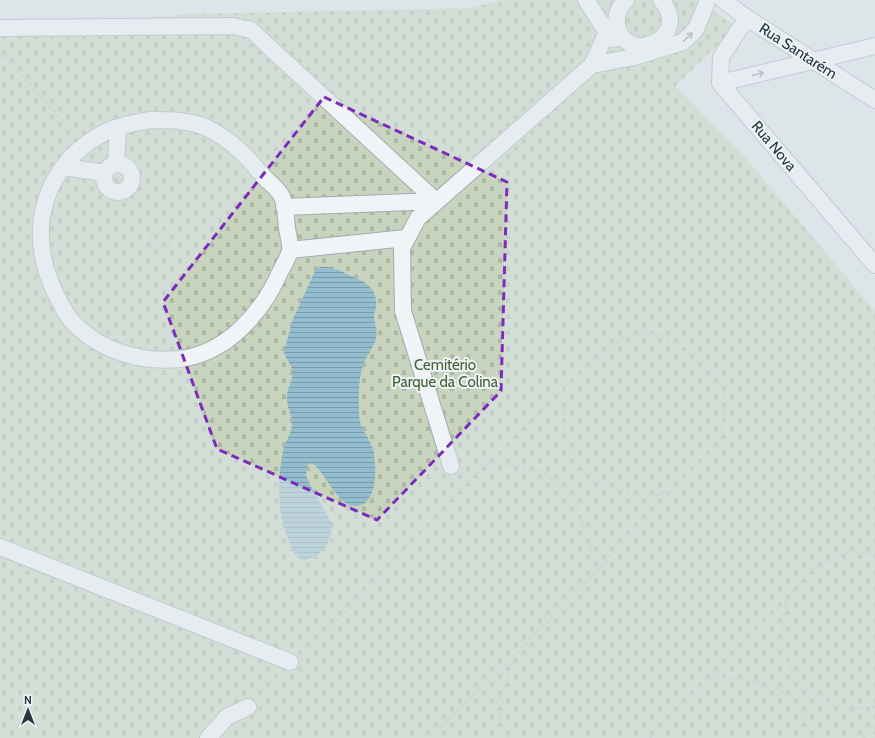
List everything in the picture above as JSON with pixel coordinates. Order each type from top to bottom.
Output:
[{"type":"street","points":[[586,0],[622,37],[636,45],[639,52]]},
{"type":"street","points":[[451,466],[403,312],[401,264],[402,248],[418,218],[436,200],[592,65],[612,27],[618,12],[626,0]]},
{"type":"street","points":[[639,52],[661,40],[666,33],[669,25],[668,12],[660,0]]},
{"type":"street","points":[[592,65],[683,42],[696,29],[708,0]]},
{"type":"street","name":"Rua Santarém","points":[[723,0],[748,18],[875,100]]},
{"type":"street","points":[[748,18],[721,57],[720,83],[875,46]]},
{"type":"street","points":[[0,28],[233,26],[251,30],[436,200]]},
{"type":"street","name":"Rua Nova","points":[[720,83],[875,265]]},
{"type":"street","points":[[151,120],[179,120],[207,128],[237,147],[282,196],[290,250],[275,285],[253,318],[230,338],[211,350],[182,358],[153,361],[118,352],[94,341],[72,321],[57,298],[44,269],[40,246],[42,215],[47,196],[57,176],[86,145],[100,135],[118,127],[151,120]]},
{"type":"street","points":[[64,167],[110,168],[118,127]]},
{"type":"street","points":[[284,207],[436,200]]},
{"type":"street","points":[[290,250],[406,238]]},
{"type":"street","points":[[0,547],[290,662]]},
{"type":"street","points":[[208,738],[227,717],[248,707]]},
{"type":"path","points":[[0,56],[3,56],[86,145]]},
{"type":"path","points":[[163,230],[168,234],[170,244],[162,251],[155,250],[150,244],[150,237],[154,232],[163,230]]},
{"type":"path","points":[[290,662],[331,627],[446,503],[564,388],[619,340],[649,331],[678,343],[702,360],[721,384],[726,407],[720,439],[614,550],[597,571],[516,654],[429,738]]},
{"type":"path","points":[[564,388],[563,436],[590,481],[644,499],[670,491]]},
{"type":"path","points":[[486,464],[515,465],[544,472],[575,502],[597,571]]},
{"type":"path","points":[[650,738],[786,600],[812,568],[851,552],[875,555]]},
{"type":"path","points":[[786,600],[781,647],[799,685],[840,710],[875,707]]},
{"type":"path","points":[[508,738],[496,707],[516,654]]},
{"type":"path","points":[[711,676],[750,680],[780,691],[795,702],[812,738]]},
{"type":"path","points":[[863,738],[875,726]]},
{"type":"highlighted area","points":[[324,97],[507,182],[501,391],[377,520],[217,449],[163,302]]},
{"type":"green space","name":"Cemitério Parque da Colina","points":[[502,0],[695,0],[733,24],[732,31],[675,86],[744,156],[875,311],[875,738],[0,738],[0,27],[8,28],[194,14],[472,8]]},
{"type":"water","points":[[320,267],[336,269],[361,280],[369,286],[375,295],[376,306],[374,315],[377,333],[376,339],[361,371],[359,417],[373,450],[375,478],[374,487],[367,501],[361,505],[353,506],[340,498],[318,468],[312,463],[307,465],[306,475],[309,483],[332,524],[332,530],[329,540],[319,554],[308,559],[301,560],[294,552],[288,539],[283,525],[279,500],[279,483],[282,458],[292,426],[287,395],[292,377],[292,370],[284,351],[293,319],[315,271]]}]
